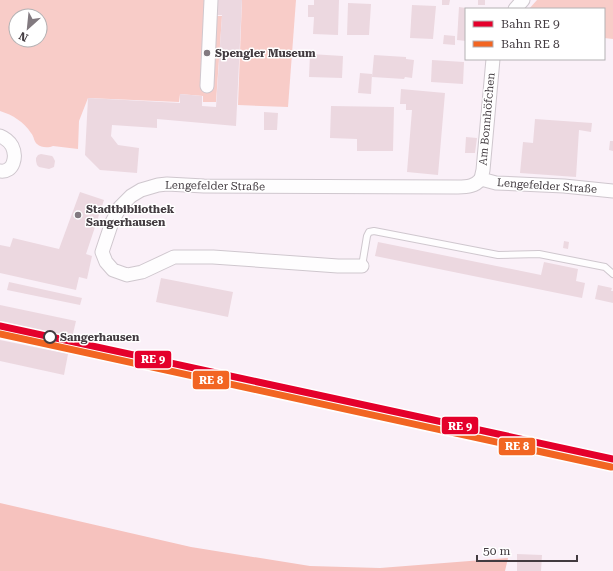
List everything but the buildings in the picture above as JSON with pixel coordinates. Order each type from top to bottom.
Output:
[{"type":"street","points":[[207,86],[211,0]]},
{"type":"street","points":[[516,8],[523,0]]},
{"type":"street","name":"Am Bonnhöfchen","points":[[481,179],[493,60]]},
{"type":"street","points":[[0,136],[7,140],[12,146],[14,160],[10,169],[5,172],[0,171]]},
{"type":"street","name":"Lengefelder Straße","points":[[362,266],[338,266],[213,257],[174,257],[142,272],[127,275],[113,270],[106,262],[102,252],[112,222],[124,202],[141,190],[158,185],[458,187],[472,186],[481,179],[496,183],[576,186],[613,192]]},
{"type":"lane","points":[[362,266],[367,236],[370,232],[374,231],[498,255],[539,254],[606,267],[613,274]]},
{"type":"shaded area","points":[[0,0],[215,0],[215,16],[222,16],[216,102],[203,102],[203,96],[180,94],[179,102],[88,98],[79,121],[78,149],[53,146],[43,147],[36,143],[32,134],[22,122],[0,111]]},
{"type":"shaded area","points":[[242,0],[296,0],[288,107],[238,105]]},
{"type":"shaded area","points":[[537,0],[613,0],[613,39],[605,38],[605,8],[530,8]]},
{"type":"shaded area","points":[[0,503],[191,547],[310,566],[380,568],[508,558],[505,571],[0,571]]},
{"type":"transit line","points":[[0,326],[613,459]]},
{"type":"transit line","points":[[0,334],[611,467]]},
{"type":"place","name":"Spengler Museum","points":[[207,53]]},
{"type":"place","name":"Stadtbibliothek Sangerhausen","points":[[78,215]]},
{"type":"place","name":"Sangerhausen","points":[[50,337]]}]
